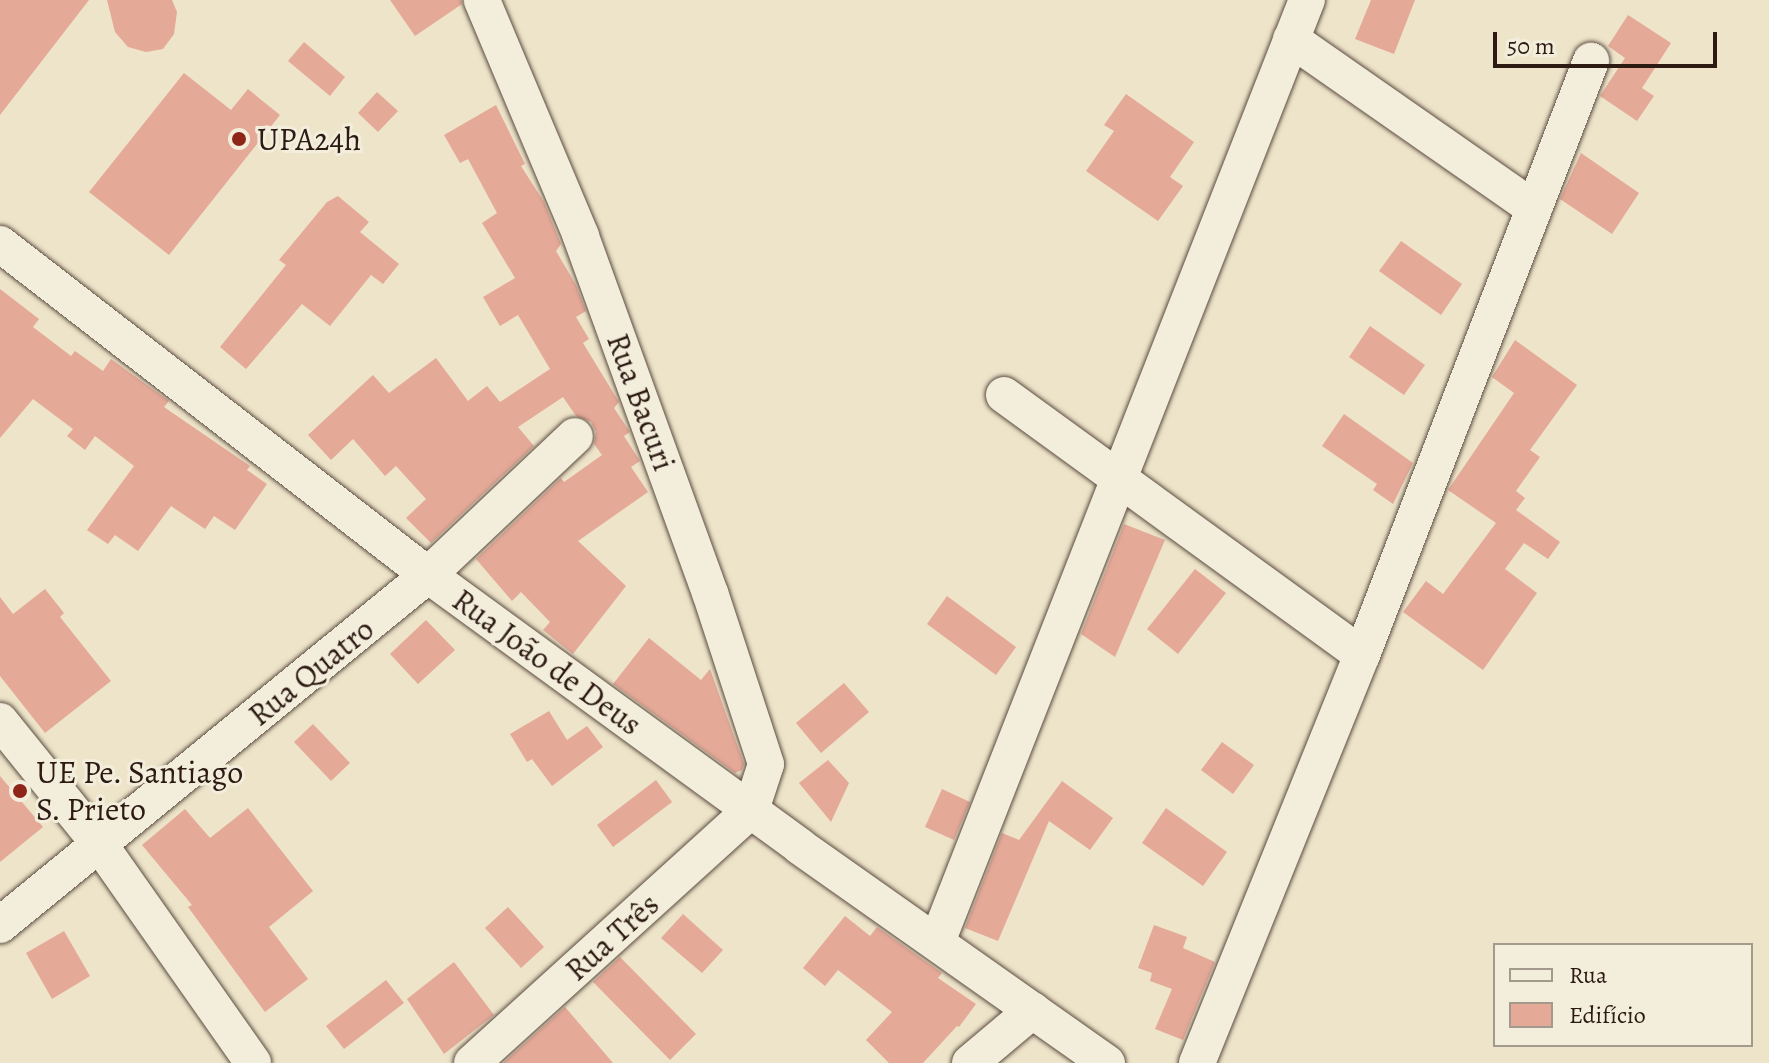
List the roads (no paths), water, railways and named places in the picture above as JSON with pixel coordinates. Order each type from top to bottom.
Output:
[{"type":"street","name":"Rua Bacuri","points":[[482,0],[581,236],[750,710],[766,764],[751,810]]},
{"type":"street","points":[[937,942],[1307,0]]},
{"type":"street","points":[[1291,39],[1533,208]]},
{"type":"street","points":[[1197,1063],[1362,655],[1591,61]]},
{"type":"street","name":"Rua João de Deus","points":[[0,244],[428,575],[1107,1063]]},
{"type":"street","points":[[1004,395],[1362,655]]},
{"type":"street","name":"Rua Quatro","points":[[0,925],[428,575],[575,436]]},
{"type":"street","points":[[0,721],[100,845],[253,1063]]},
{"type":"street","name":"Rua Três","points":[[472,1063],[751,810]]},
{"type":"street","points":[[970,1063],[1033,1010]]},
{"type":"place","name":"UPA24h","points":[[239,139]]},
{"type":"place","name":"UE Pe. Santiago S. Prieto","points":[[20,791]]}]
